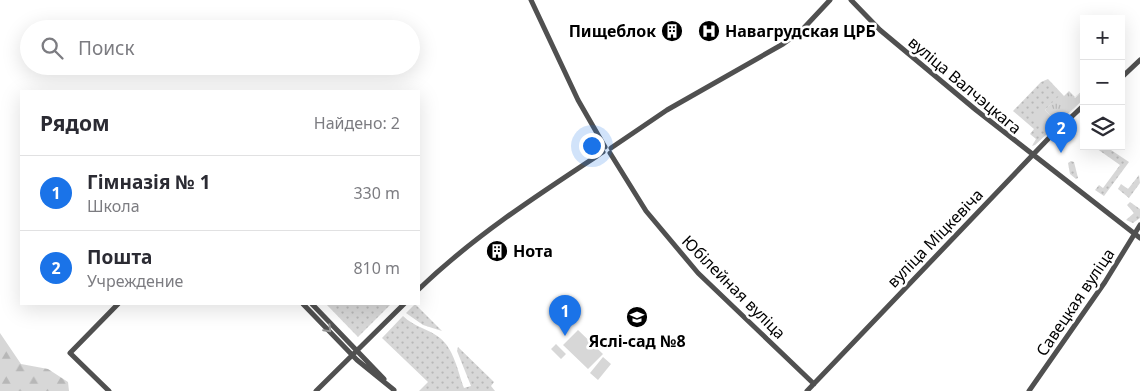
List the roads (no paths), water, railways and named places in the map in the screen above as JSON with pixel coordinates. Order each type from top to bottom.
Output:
[{"type":"street","points":[[531,0],[578,100],[604,149],[610,151],[667,110],[783,44],[801,31],[830,0]]},
{"type":"street","name":"вуліца Валчэцкага","points":[[850,0],[880,30],[1032,156],[1136,233],[1140,238]]},
{"type":"street","points":[[1125,74],[1140,60]]},
{"type":"street","name":"вуліца Міцкевіча","points":[[807,391],[1032,156],[1080,110]]},
{"type":"street","points":[[420,288],[450,259],[604,149]]},
{"type":"street","name":"Юбілейная вуліца","points":[[610,151],[646,210],[698,274],[814,384]]},
{"type":"street","name":"Савецкая вуліца","points":[[1029,391],[1140,226]]},
{"type":"street","points":[[109,391],[70,353],[117,305]]},
{"type":"street","points":[[304,305],[352,355],[394,390]]},
{"type":"street","points":[[313,305],[358,350],[394,390]]},
{"type":"street","points":[[316,391],[403,305]]},
{"type":"place","name":"Пищеблок","points":[[672,31]]},
{"type":"place","name":"Навагрудская ЦРБ","points":[[709,31]]},
{"type":"place","name":"Пошта","points":[[1061,153]]},
{"type":"place","name":"Нота","points":[[497,251]]},
{"type":"place","name":"Яслі-сад №8","points":[[637,317]]},
{"type":"place","name":"Гімназія № 1","points":[[565,336]]}]
